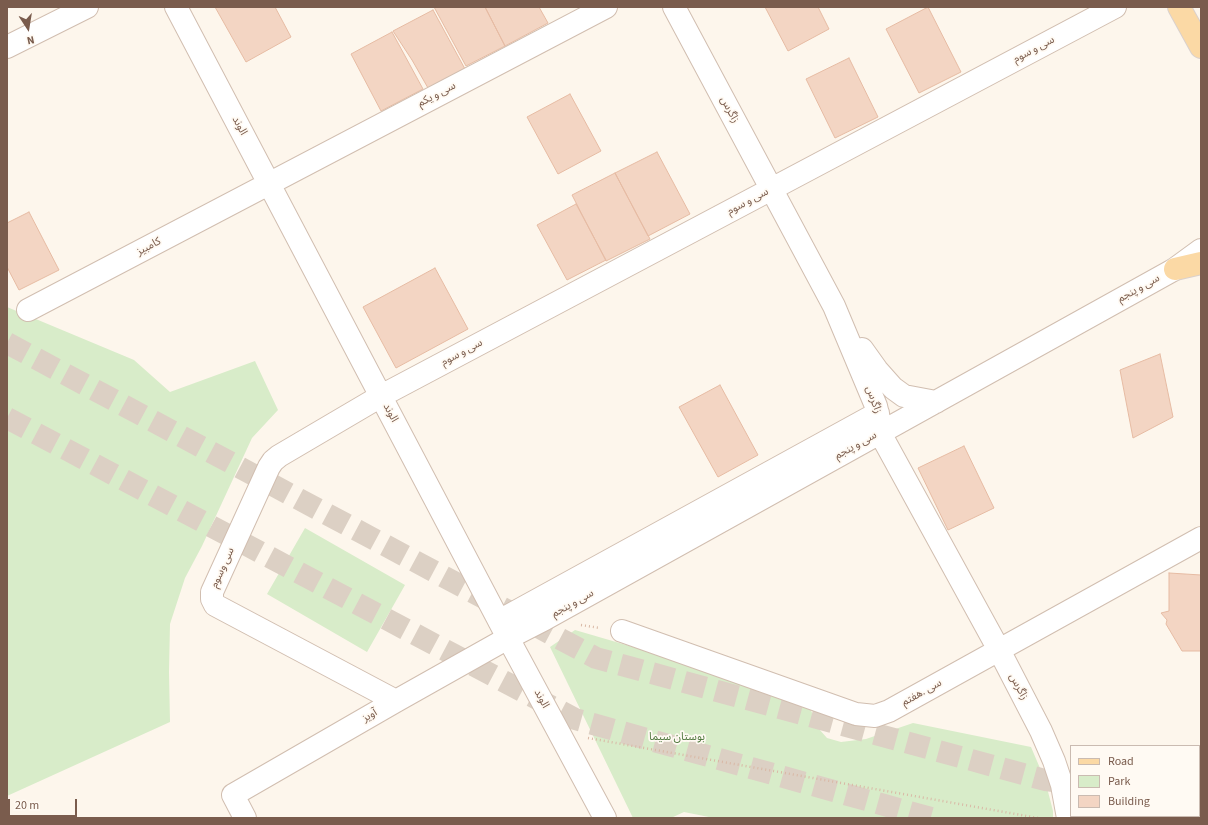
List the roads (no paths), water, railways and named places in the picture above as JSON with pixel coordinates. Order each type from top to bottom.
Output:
[{"type":"main road","points":[[1179,7],[1201,47]]},
{"type":"main road","points":[[1175,269],[1201,262]]},
{"type":"street","points":[[7,47],[87,7]]},
{"type":"street","name":"الوند","points":[[176,7],[605,818]]},
{"type":"street","name":"سی و یکم","points":[[269,184],[606,7]]},
{"type":"street","name":"زاگرس","points":[[674,7],[834,306],[871,393],[879,423],[1041,732],[1054,761],[1063,791],[1068,818]]},
{"type":"street","name":"سی و سوم","points":[[381,396],[1115,7]]},
{"type":"street","name":"کامبیز","points":[[28,310],[269,184]]},
{"type":"street","name":"سی و پنجم","points":[[504,629],[545,619],[879,423],[936,402],[1175,269],[1201,250]]},
{"type":"street","points":[[834,306],[873,365],[892,388],[904,396],[936,402]]},
{"type":"street","name":"سی وسوم","points":[[381,396],[273,461],[212,592],[212,599],[215,604],[396,700]]},
{"type":"street","name":"سی .هفتم","points":[[622,631],[856,714],[875,716],[888,711],[1201,538]]},
{"type":"street","name":"آویز","points":[[245,818],[233,795],[396,700],[504,629]]},
{"type":"tunnel","points":[[7,343],[596,658],[1045,780],[1070,783]]},
{"type":"tunnel","points":[[7,418],[575,719],[931,818]]},
{"type":"park label","name":"بوستان سیما","points":[[677,738]]}]
